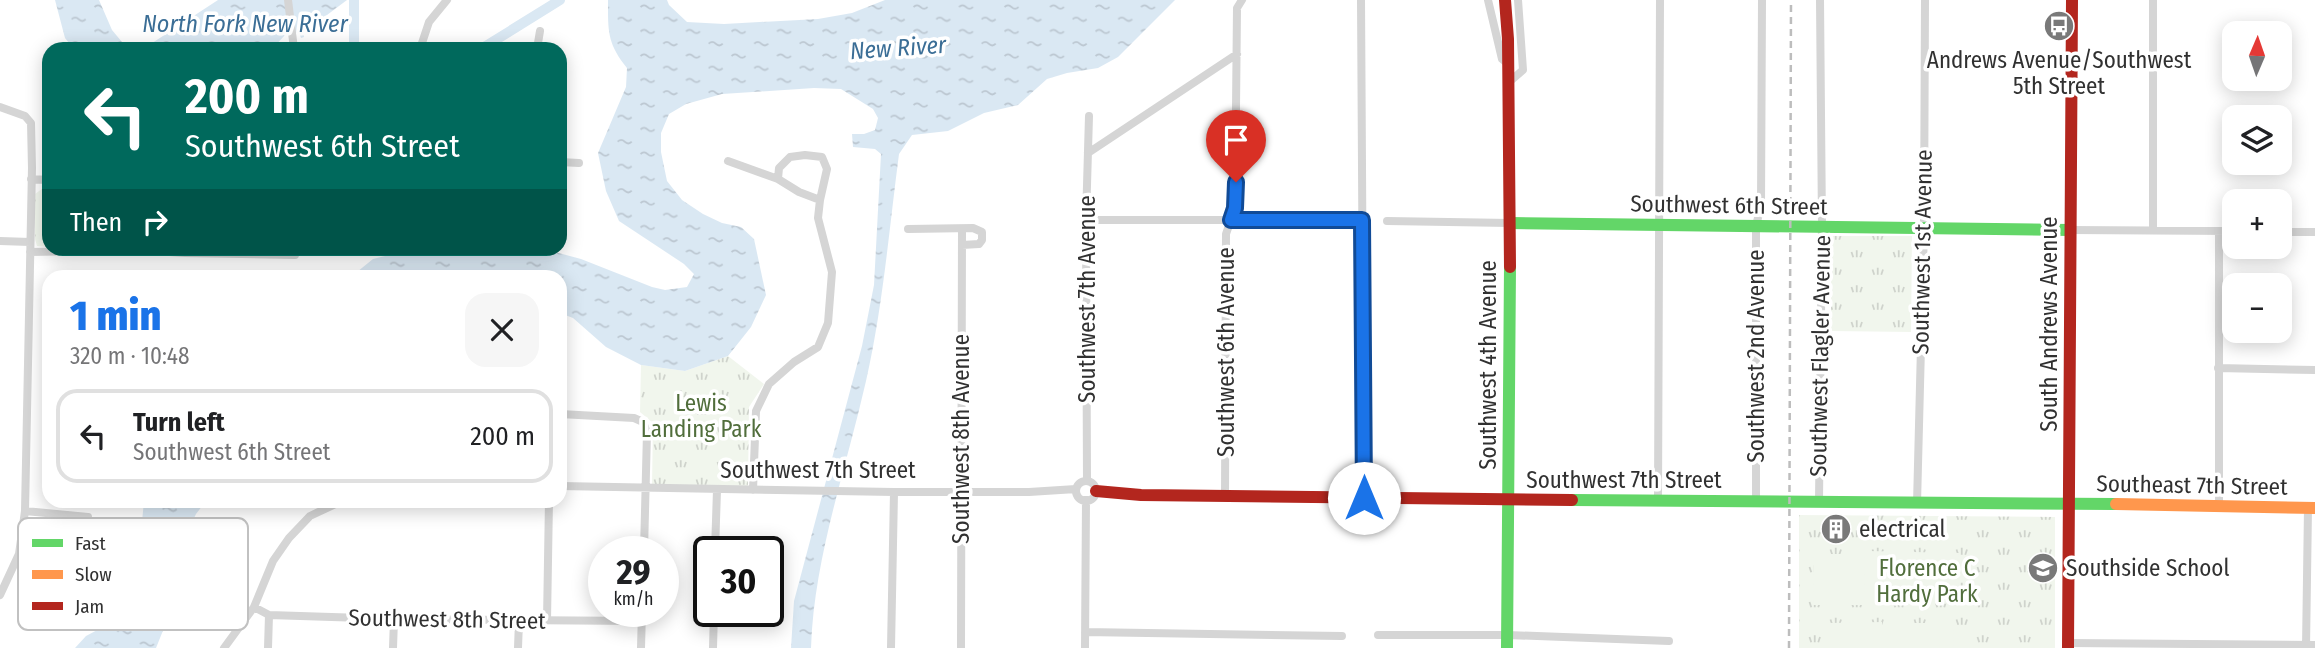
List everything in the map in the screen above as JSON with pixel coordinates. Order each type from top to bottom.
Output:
[{"type":"street","points":[[288,0],[293,42]]},
{"type":"street","points":[[422,42],[429,22],[447,0]]},
{"type":"street","name":"Southwest 6th Avenue","points":[[1225,496],[1226,234],[1235,208],[1237,8],[1242,0]]},
{"type":"street","points":[[1361,0],[1364,498]]},
{"type":"street","points":[[1488,0],[1502,59],[1508,64]]},
{"type":"street","name":"Southwest 4th Avenue","points":[[1505,0],[1510,223],[1507,641]]},
{"type":"street","points":[[1658,500],[1660,0]]},
{"type":"street","name":"Southwest 2nd Avenue","points":[[1756,502],[1756,226],[1761,205],[1762,0]]},
{"type":"street","name":"Southwest Flagler Avenue","points":[[1819,502],[1822,227],[1820,0]]},
{"type":"street","name":"Southwest 1st Avenue","points":[[1917,504],[1926,0]]},
{"type":"street","name":"South Andrews Avenue","points":[[2068,645],[2072,0]]},
{"type":"street","points":[[2152,230],[2153,0]]},
{"type":"street","name":"Southwest 4th Avenue","points":[[1508,83],[1523,70],[1521,1]]},
{"type":"street","points":[[538,42],[540,31]]},
{"type":"street","points":[[1088,153],[1237,54]]},
{"type":"street","points":[[0,107],[25,116],[32,123],[24,518]]},
{"type":"street","name":"Southwest 7th Avenue","points":[[1085,648],[1090,491],[1086,220],[1089,116]]},
{"type":"street","points":[[753,490],[756,411],[769,384],[794,362],[818,347],[828,323],[832,272],[818,218],[827,169],[822,157],[790,157],[779,168],[778,179]]},
{"type":"street","points":[[729,161],[778,179],[799,192],[820,200]]},
{"type":"street","points":[[567,162],[579,163]]},
{"type":"street","points":[[31,179],[42,180]]},
{"type":"street","points":[[1086,220],[1362,220]]},
{"type":"street","name":"Southwest 6th Street","points":[[1387,221],[2070,230]]},
{"type":"street","points":[[908,229],[975,228],[982,232],[979,244],[962,246]]},
{"type":"street","name":"Southwest 8th Avenue","points":[[961,648],[962,229]]},
{"type":"street","points":[[2070,230],[2219,231],[2219,506]]},
{"type":"street","points":[[2292,232],[2315,232]]},
{"type":"street","points":[[0,242],[30,242]]},
{"type":"street","points":[[30,253],[42,253]]},
{"type":"street","points":[[2218,368],[2315,370]]},
{"type":"street","points":[[567,414],[634,418],[643,422],[648,432],[644,536]]},
{"type":"street","points":[[1079,484],[1090,491],[1079,498],[1076,489],[1079,484]]},
{"type":"street","name":"Southwest 7th Street","points":[[567,486],[894,492],[1029,492],[1076,489]]},
{"type":"street","points":[[715,536],[717,490]]},
{"type":"street","name":"Southwest 7th Street","points":[[1090,491],[1142,495],[1509,500],[2068,503]]},
{"type":"street","points":[[891,648],[894,492]]},
{"type":"street","name":"Southeast 7th Street","points":[[2068,503],[2312,508]]},
{"type":"street","points":[[248,615],[273,561],[289,538],[310,516],[327,508]]},
{"type":"street","points":[[547,621],[549,508]]},
{"type":"street","points":[[2068,645],[2309,646],[2312,508]]},
{"type":"street","points":[[25,511],[88,517]]},
{"type":"street","points":[[0,595],[18,556]]},
{"type":"street","name":"Southwest 8th Street","points":[[254,607],[269,615],[588,621]]},
{"type":"street","points":[[268,648],[269,615]]},
{"type":"street","points":[[393,648],[394,619]]},
{"type":"street","points":[[518,648],[519,621]]},
{"type":"street","points":[[641,648],[642,627]]},
{"type":"street","points":[[713,648],[714,627]]},
{"type":"street","points":[[224,648],[237,630]]},
{"type":"street","points":[[1085,632],[1342,636]]},
{"type":"street","points":[[1378,635],[1507,641],[1669,641]]},
{"type":"green space","points":[[42,189],[42,246],[37,246],[35,239],[35,194]]},
{"type":"green space","points":[[1831,236],[1912,236],[1911,332],[1831,331]]},
{"type":"green space","name":"Lewis Landing Park","points":[[728,356],[764,384],[749,407],[748,486],[652,485],[653,423],[640,412],[641,365],[685,371]]},
{"type":"green space","name":"Florence C Hardy Park","points":[[1799,515],[2055,517],[2055,648],[1799,648]]},
{"type":"green space","points":[[1868,551],[1959,553],[1958,604],[1868,602]]},
{"type":"green space","points":[[1814,554],[1865,554],[1864,605],[1813,605]]},
{"type":"green space","points":[[1882,622],[1882,648],[1828,648],[1828,623]]},
{"type":"green space","points":[[1889,623],[1953,623],[1954,648],[1889,648]]},
{"type":"water","name":"North Fork New River","points":[[55,0],[99,0],[112,30],[122,42],[68,42]]},
{"type":"water","name":"North Fork New River","points":[[218,0],[347,0],[303,33],[304,37],[301,38],[299,32],[285,35],[278,42],[154,42]]},
{"type":"water","name":"New River","points":[[608,0],[667,0],[687,22],[724,24],[818,19],[852,13],[885,0],[1175,0],[1118,57],[1098,68],[1047,79],[1018,105],[984,113],[948,131],[912,135],[899,154],[877,325],[866,381],[824,547],[813,614],[811,648],[791,648],[794,601],[862,346],[874,285],[881,154],[875,149],[853,147],[852,134],[875,130],[878,118],[873,109],[841,89],[814,88],[722,94],[686,104],[669,114],[661,133],[661,152],[667,181],[682,200],[703,214],[722,223],[741,227],[754,239],[766,295],[751,327],[728,356],[685,371],[641,365],[606,347],[567,316],[567,270],[359,270],[373,259],[385,256],[567,255],[652,287],[665,290],[687,287],[694,274],[684,264],[619,221],[606,191],[598,153],[626,87],[627,68],[612,44]]},
{"type":"water","points":[[143,508],[201,508],[194,518],[142,518]]},
{"type":"water","points":[[97,630],[163,630],[156,648],[75,648],[86,636]]},
{"type":"waterway","points":[[354,0],[354,42]]},
{"type":"waterway","points":[[492,42],[560,0]]},
{"type":"railway","points":[[1789,648],[1791,0]]},
{"type":"traffic: fast","points":[[1510,223],[2070,230]]},
{"type":"traffic: fast","points":[[1507,648],[1510,267]]},
{"type":"traffic: fast","points":[[1572,500],[2116,504]]},
{"type":"traffic: slow","points":[[2116,504],[2315,508]]},
{"type":"traffic: jam","points":[[1505,0],[1508,39],[1510,267]]},
{"type":"traffic: jam","points":[[2068,648],[2072,0]]},
{"type":"traffic: jam","points":[[1096,491],[1141,495],[1572,500]]},
{"type":"place","name":"Andrews Avenue/Southwest 5th Street","points":[[2059,26]]},
{"type":"place","name":"electrical","points":[[1836,529]]},
{"type":"place","name":"Southside School","points":[[2043,568]]},
{"type":"route","points":[[1236,182],[1235,208],[1231,220],[1362,220],[1364,498]]}]
